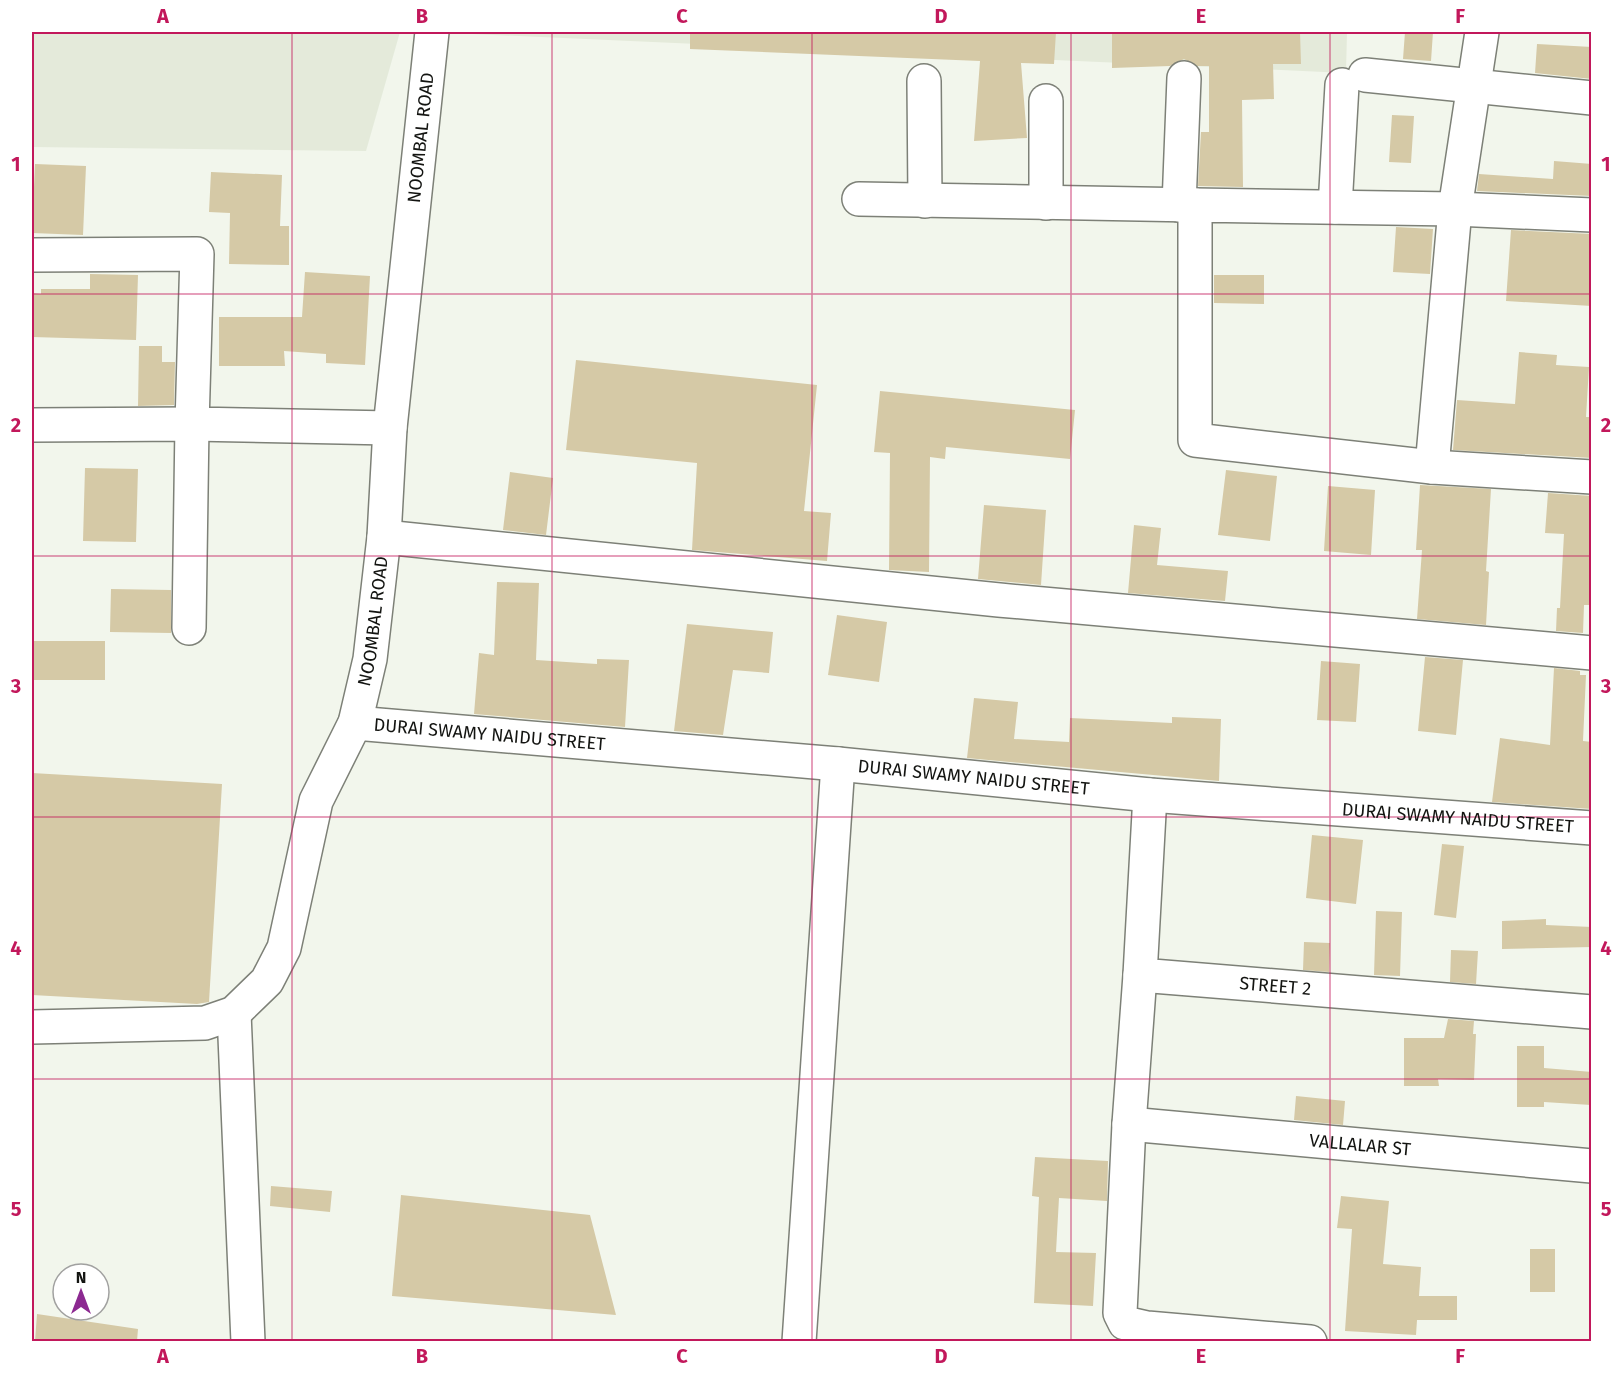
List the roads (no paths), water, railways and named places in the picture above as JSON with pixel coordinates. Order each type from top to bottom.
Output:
[{"type":"street","name":"NOOMBAL ROAD","points":[[32,1027],[205,1023],[234,1013],[267,981],[284,948],[316,801],[355,723],[370,659],[384,537],[390,428],[432,32]]},
{"type":"street","points":[[1432,467],[1455,209],[1482,32]]},
{"type":"street","points":[[1184,78],[1195,440],[1432,467],[1592,477]]},
{"type":"street","points":[[1335,207],[1353,80],[1474,86],[1592,98]]},
{"type":"street","points":[[924,81],[925,201]]},
{"type":"street","points":[[1046,101],[1046,203]]},
{"type":"street","points":[[859,200],[1455,209],[1592,215]]},
{"type":"street","points":[[32,255],[197,254],[189,628]]},
{"type":"street","points":[[32,425],[192,424],[390,428]]},
{"type":"street","points":[[384,537],[999,600],[1592,653]]},
{"type":"street","name":"DURAI SWAMY NAIDU STREET","points":[[355,723],[838,764],[1150,795],[1592,828]]},
{"type":"street","points":[[799,1341],[838,764]]},
{"type":"street","points":[[1150,795],[1129,1124],[1120,1313],[1125,1323],[1147,1328],[1310,1341]]},
{"type":"street","name":"STREET 2","points":[[1140,975],[1592,1012]]},
{"type":"street","points":[[234,1013],[248,1341]]},
{"type":"street","name":"VALLALAR ST","points":[[1129,1124],[1592,1166]]}]
